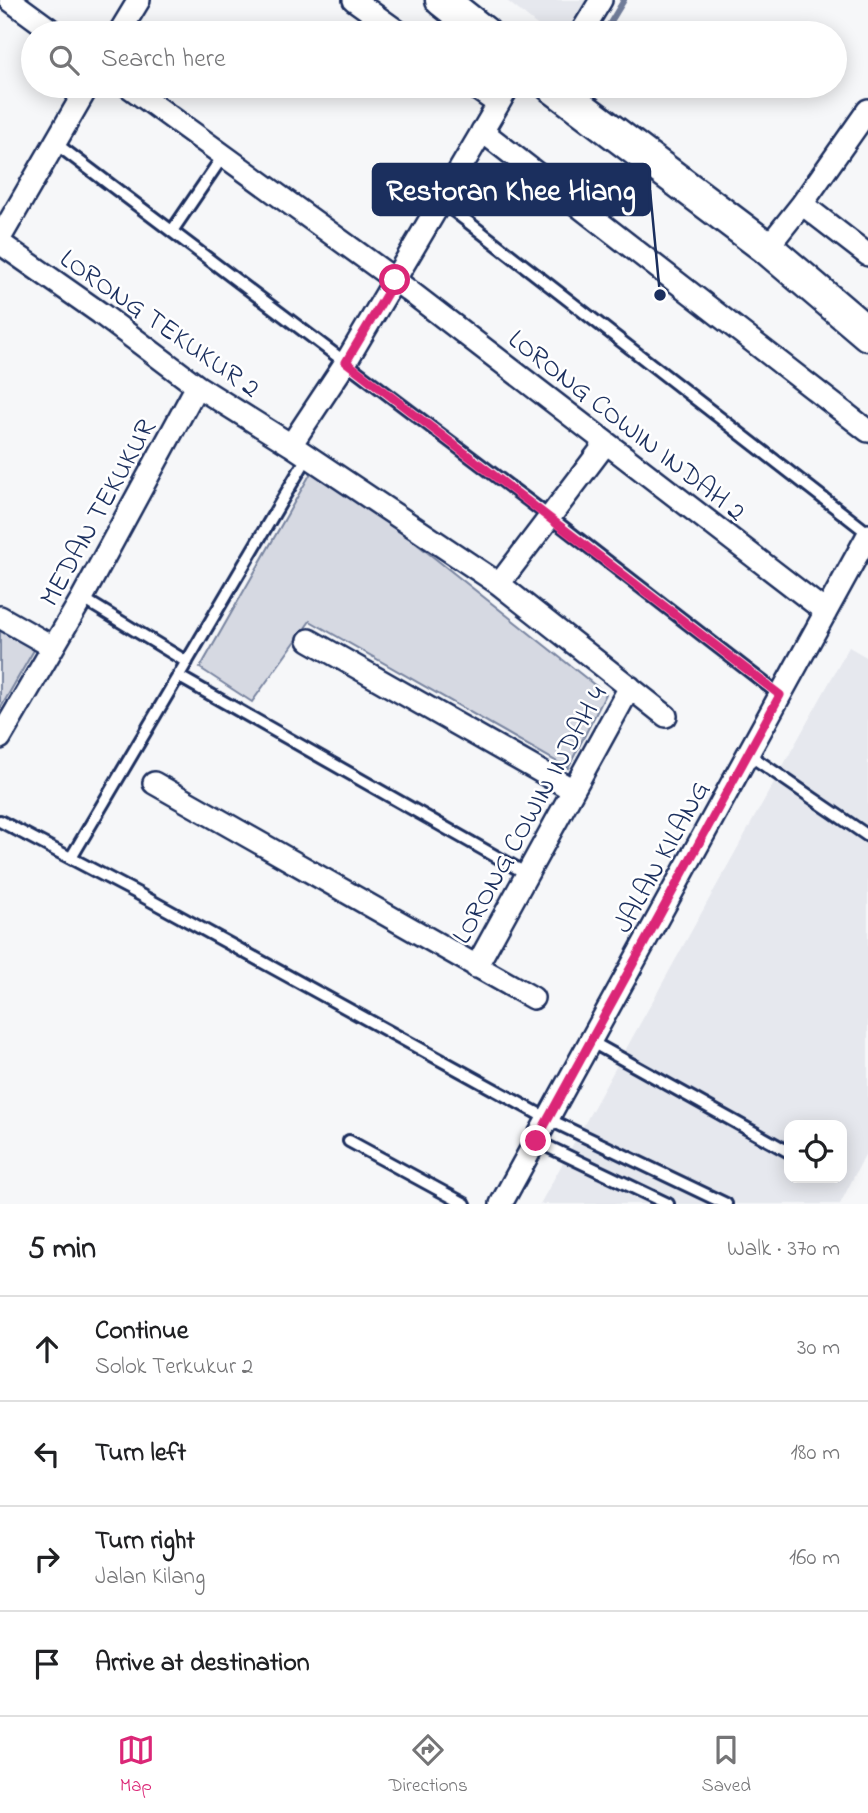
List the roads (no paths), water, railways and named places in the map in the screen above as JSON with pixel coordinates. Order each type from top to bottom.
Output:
[{"type":"main road","points":[[442,0],[469,21]]},
{"type":"main road","points":[[568,98],[767,248],[868,334]]},
{"type":"street","points":[[10,0],[39,21]]},
{"type":"street","points":[[126,21],[139,0]]},
{"type":"street","points":[[354,0],[383,21]]},
{"type":"street","points":[[588,21],[601,0]]},
{"type":"street","points":[[0,241],[81,98]]},
{"type":"street","name":"LORONG COWIN INDAH 2","points":[[144,98],[395,280],[826,612]]},
{"type":"street","points":[[299,450],[346,362],[501,98]]},
{"type":"street","points":[[767,248],[802,204],[868,110]]},
{"type":"street","points":[[482,131],[868,431]]},
{"type":"street","points":[[802,204],[868,255]]},
{"type":"street","name":"LORONG TEKUKUR 2","points":[[0,241],[197,386],[299,450],[499,584],[666,716]]},
{"type":"street","name":"MEDAN TEKUKUR","points":[[0,738],[82,598],[197,386]]},
{"type":"street","points":[[499,584],[606,443]]},
{"type":"street","name":"JALAN KILANG","points":[[501,1204],[868,534]]},
{"type":"street","points":[[0,617],[53,647]]},
{"type":"street","points":[[309,640],[573,790]]},
{"type":"street","name":"LORONG COWIN INDAH 4","points":[[476,967],[630,687]]},
{"type":"street","points":[[154,783],[533,998]]},
{"type":"lane","points":[[55,143],[550,517],[780,695]]},
{"type":"lane","points":[[172,230],[223,156]]},
{"type":"lane","points":[[441,201],[868,534]]},
{"type":"lane","points":[[71,858],[187,662],[299,450]]},
{"type":"lane","points":[[82,598],[187,662]]},
{"type":"lane","points":[[178,676],[527,874]]},
{"type":"lane","points":[[748,754],[868,836]]},
{"type":"lane","points":[[0,821],[548,1119],[726,1204]]},
{"type":"lane","points":[[590,1041],[784,1149]]},
{"type":"lane","points":[[349,1141],[465,1204]]},
{"type":"lane","points":[[536,1141],[668,1204]]},
{"type":"waterway","points":[[611,21],[624,0]]},
{"type":"place","name":"Restoran Khee Hiang","points":[[660,295]]}]
